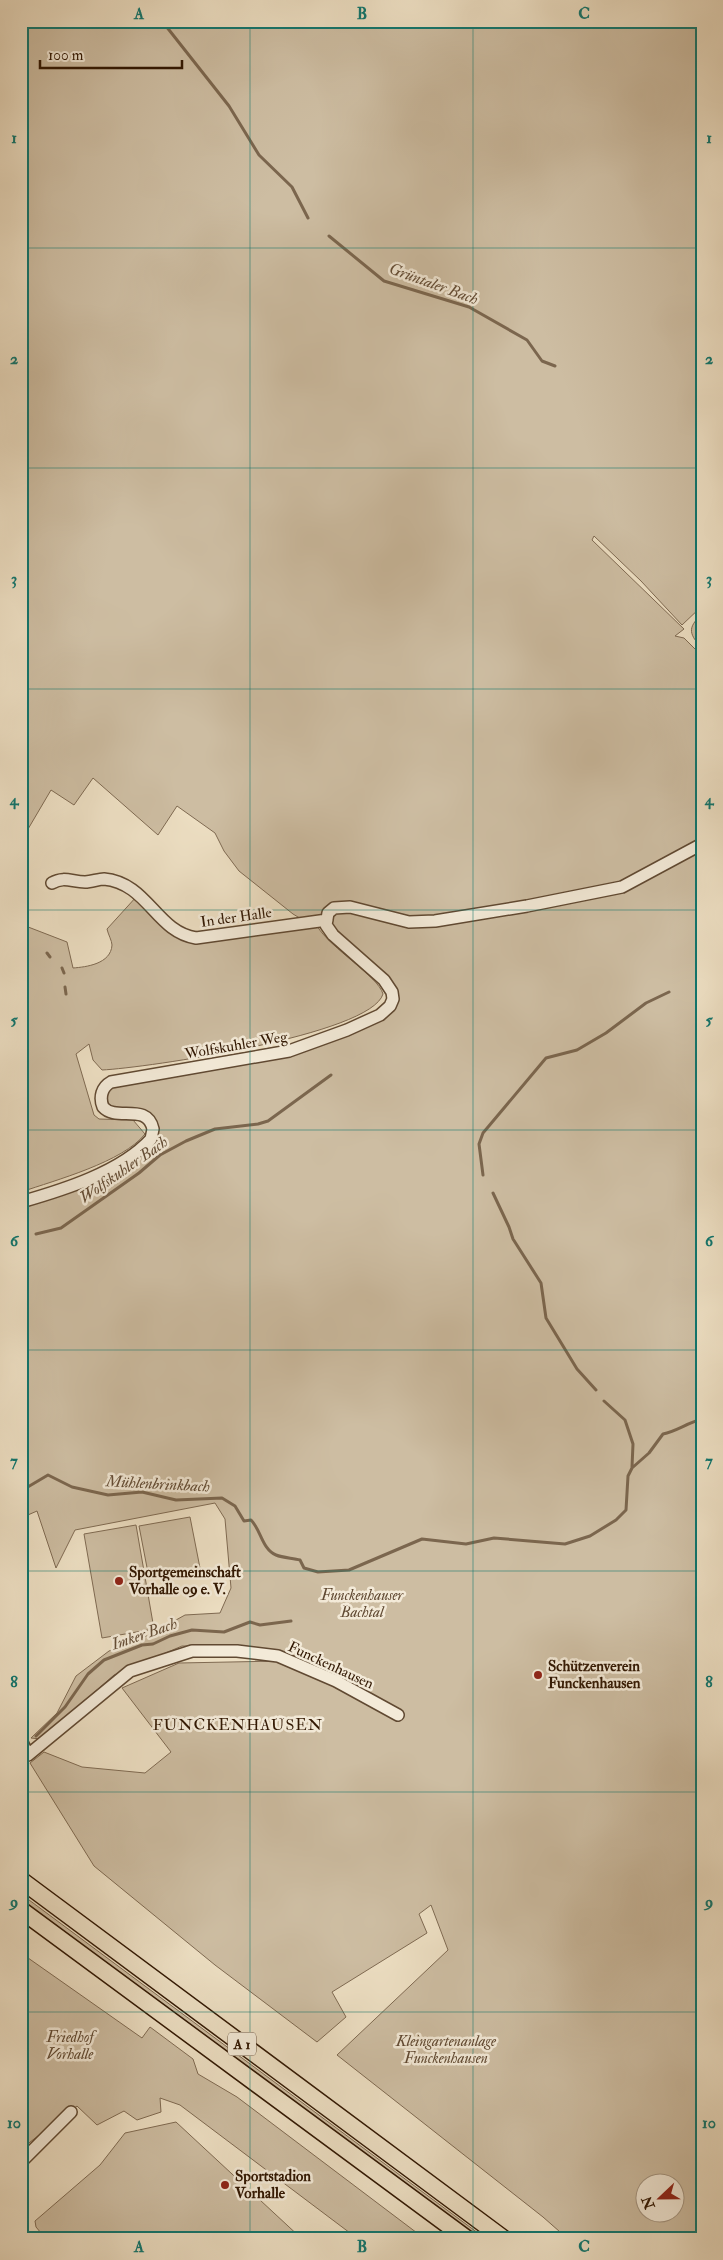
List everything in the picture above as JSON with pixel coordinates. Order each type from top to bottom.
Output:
[{"type":"highway","name":"A 1","points":[[21,1880],[504,2239]]},
{"type":"highway","name":"A 1","points":[[21,1910],[467,2239]]},
{"type":"street","points":[[327,920],[328,914],[334,908],[341,906],[409,922],[435,921],[601,893],[622,887],[702,844]]},
{"type":"street","name":"In der Halle","points":[[52,883],[64,878],[85,882],[104,879],[125,884],[139,894],[172,929],[180,934],[196,938],[327,920]]},
{"type":"street","name":"Wolfskuhler Weg","points":[[21,1202],[80,1183],[117,1165],[151,1139],[154,1129],[146,1117],[139,1114],[111,1112],[102,1107],[101,1095],[107,1084],[289,1051],[338,1034],[380,1015],[390,1006],[393,999],[392,992],[384,980],[333,935],[326,925],[327,920]]},
{"type":"street","name":"Funckenhausen","points":[[21,1740],[28,1755],[130,1671],[192,1652],[237,1651],[278,1656],[336,1681],[398,1715]]},
{"type":"street","points":[[21,2162],[71,2112]]},
{"type":"green space","points":[[21,21],[702,21],[702,606],[682,625],[641,581],[594,536],[592,540],[684,629],[675,636],[684,638],[702,656],[702,2239],[568,2239],[543,2217],[337,2055],[448,1950],[431,1905],[419,1914],[427,1933],[332,1992],[346,2017],[317,2042],[215,1965],[94,1866],[30,1763],[44,1752],[82,1767],[145,1773],[171,1752],[122,1688],[179,1663],[280,1661],[249,1647],[182,1646],[114,1675],[41,1739],[31,1738],[57,1713],[76,1676],[109,1651],[149,1635],[185,1615],[220,1613],[231,1588],[225,1519],[215,1503],[75,1530],[56,1568],[37,1511],[21,1518],[21,1202],[80,1183],[147,1144],[150,1120],[106,1110],[103,1089],[264,1057],[380,1015],[392,992],[326,925],[308,923],[293,914],[239,871],[224,851],[215,833],[177,806],[158,835],[93,778],[74,805],[51,790],[21,841]]},
{"type":"green space","points":[[702,614],[702,649],[693,635],[692,628]]},
{"type":"green space","points":[[137,896],[184,938],[317,926],[333,944],[373,979],[383,994],[369,1009],[340,1023],[300,1036],[207,1056],[102,1070],[93,1060],[89,1044],[76,1054],[94,1115],[99,1119],[133,1120],[145,1134],[135,1144],[121,1153],[88,1169],[21,1192],[21,927],[23,925],[67,942],[73,968],[84,967],[103,960],[111,951],[112,945],[107,929]]},
{"type":"green space","points":[[190,1517],[200,1568],[149,1578],[139,1526]]},
{"type":"green space","name":"Sportgemeinschaft Vorhalle 09 e. V.","points":[[136,1525],[154,1629],[102,1638],[84,1534]]},
{"type":"green space","points":[[21,1894],[486,2239],[481,2239],[21,1900]]},
{"type":"green space","name":"Friedhof Vorhalle","points":[[21,1953],[142,2038],[150,2027],[193,2059],[198,2074],[237,2097],[425,2239],[358,2239],[180,2105],[160,2098],[161,2112],[137,2120],[124,2111],[97,2125],[77,2106],[21,2149]]},
{"type":"green space","points":[[176,2122],[302,2239],[46,2239],[36,2227],[35,2221],[100,2165],[125,2133]]},
{"type":"waterway","name":"Grüntaler Bach","points":[[162,21],[229,106],[259,155],[292,187],[308,218]]},
{"type":"waterway","name":"Grüntaler Bach","points":[[329,236],[384,281],[469,307],[527,340],[542,361],[555,366]]},
{"type":"waterway","points":[[47,953],[50,957]]},
{"type":"waterway","points":[[62,968],[64,973]]},
{"type":"waterway","points":[[65,987],[66,994]]},
{"type":"waterway","points":[[483,1175],[479,1144],[483,1133],[546,1058],[577,1050],[606,1033],[646,1003],[669,992]]},
{"type":"waterway","name":"Wolfskuhler Bach","points":[[36,1234],[61,1228],[139,1173],[160,1155],[186,1141],[215,1129],[268,1121],[331,1075]]},
{"type":"waterway","points":[[493,1193],[513,1239],[541,1283],[546,1318],[577,1369],[596,1390]]},
{"type":"waterway","points":[[604,1401],[625,1420],[633,1444],[632,1467]]},
{"type":"waterway","name":"Mühlenbrinkbach","points":[[21,1491],[48,1475],[72,1487],[108,1495],[142,1492],[176,1500],[222,1498],[235,1506],[244,1521],[251,1520],[265,1544],[276,1555],[300,1560],[304,1568],[318,1572],[349,1570],[422,1539],[466,1544],[494,1538],[565,1544],[590,1536],[616,1520],[626,1510],[628,1476],[632,1468],[649,1453],[663,1434],[702,1419]]},
{"type":"waterway","name":"Imker Bach","points":[[36,1736],[65,1707],[88,1674],[104,1660],[142,1645],[153,1644],[170,1636],[192,1630],[224,1632],[250,1622],[260,1625],[291,1621]]},
{"type":"place","name":"Sportgemeinschaft Vorhalle 09 e. V.","points":[[119,1581]]},
{"type":"place","name":"Schützenverein Funckenhausen","points":[[538,1675]]},
{"type":"place","name":"Sportstadion Vorhalle","points":[[225,2185]]},
{"type":"district","name":"FUNCKENHAUSEN","points":[[238,1724]]},
{"type":"park label","name":"Funckenhauser Bachtal","points":[[362,1604]]},
{"type":"park label","name":"Kleingartenanlage Funckenhausen","points":[[446,2050]]}]
